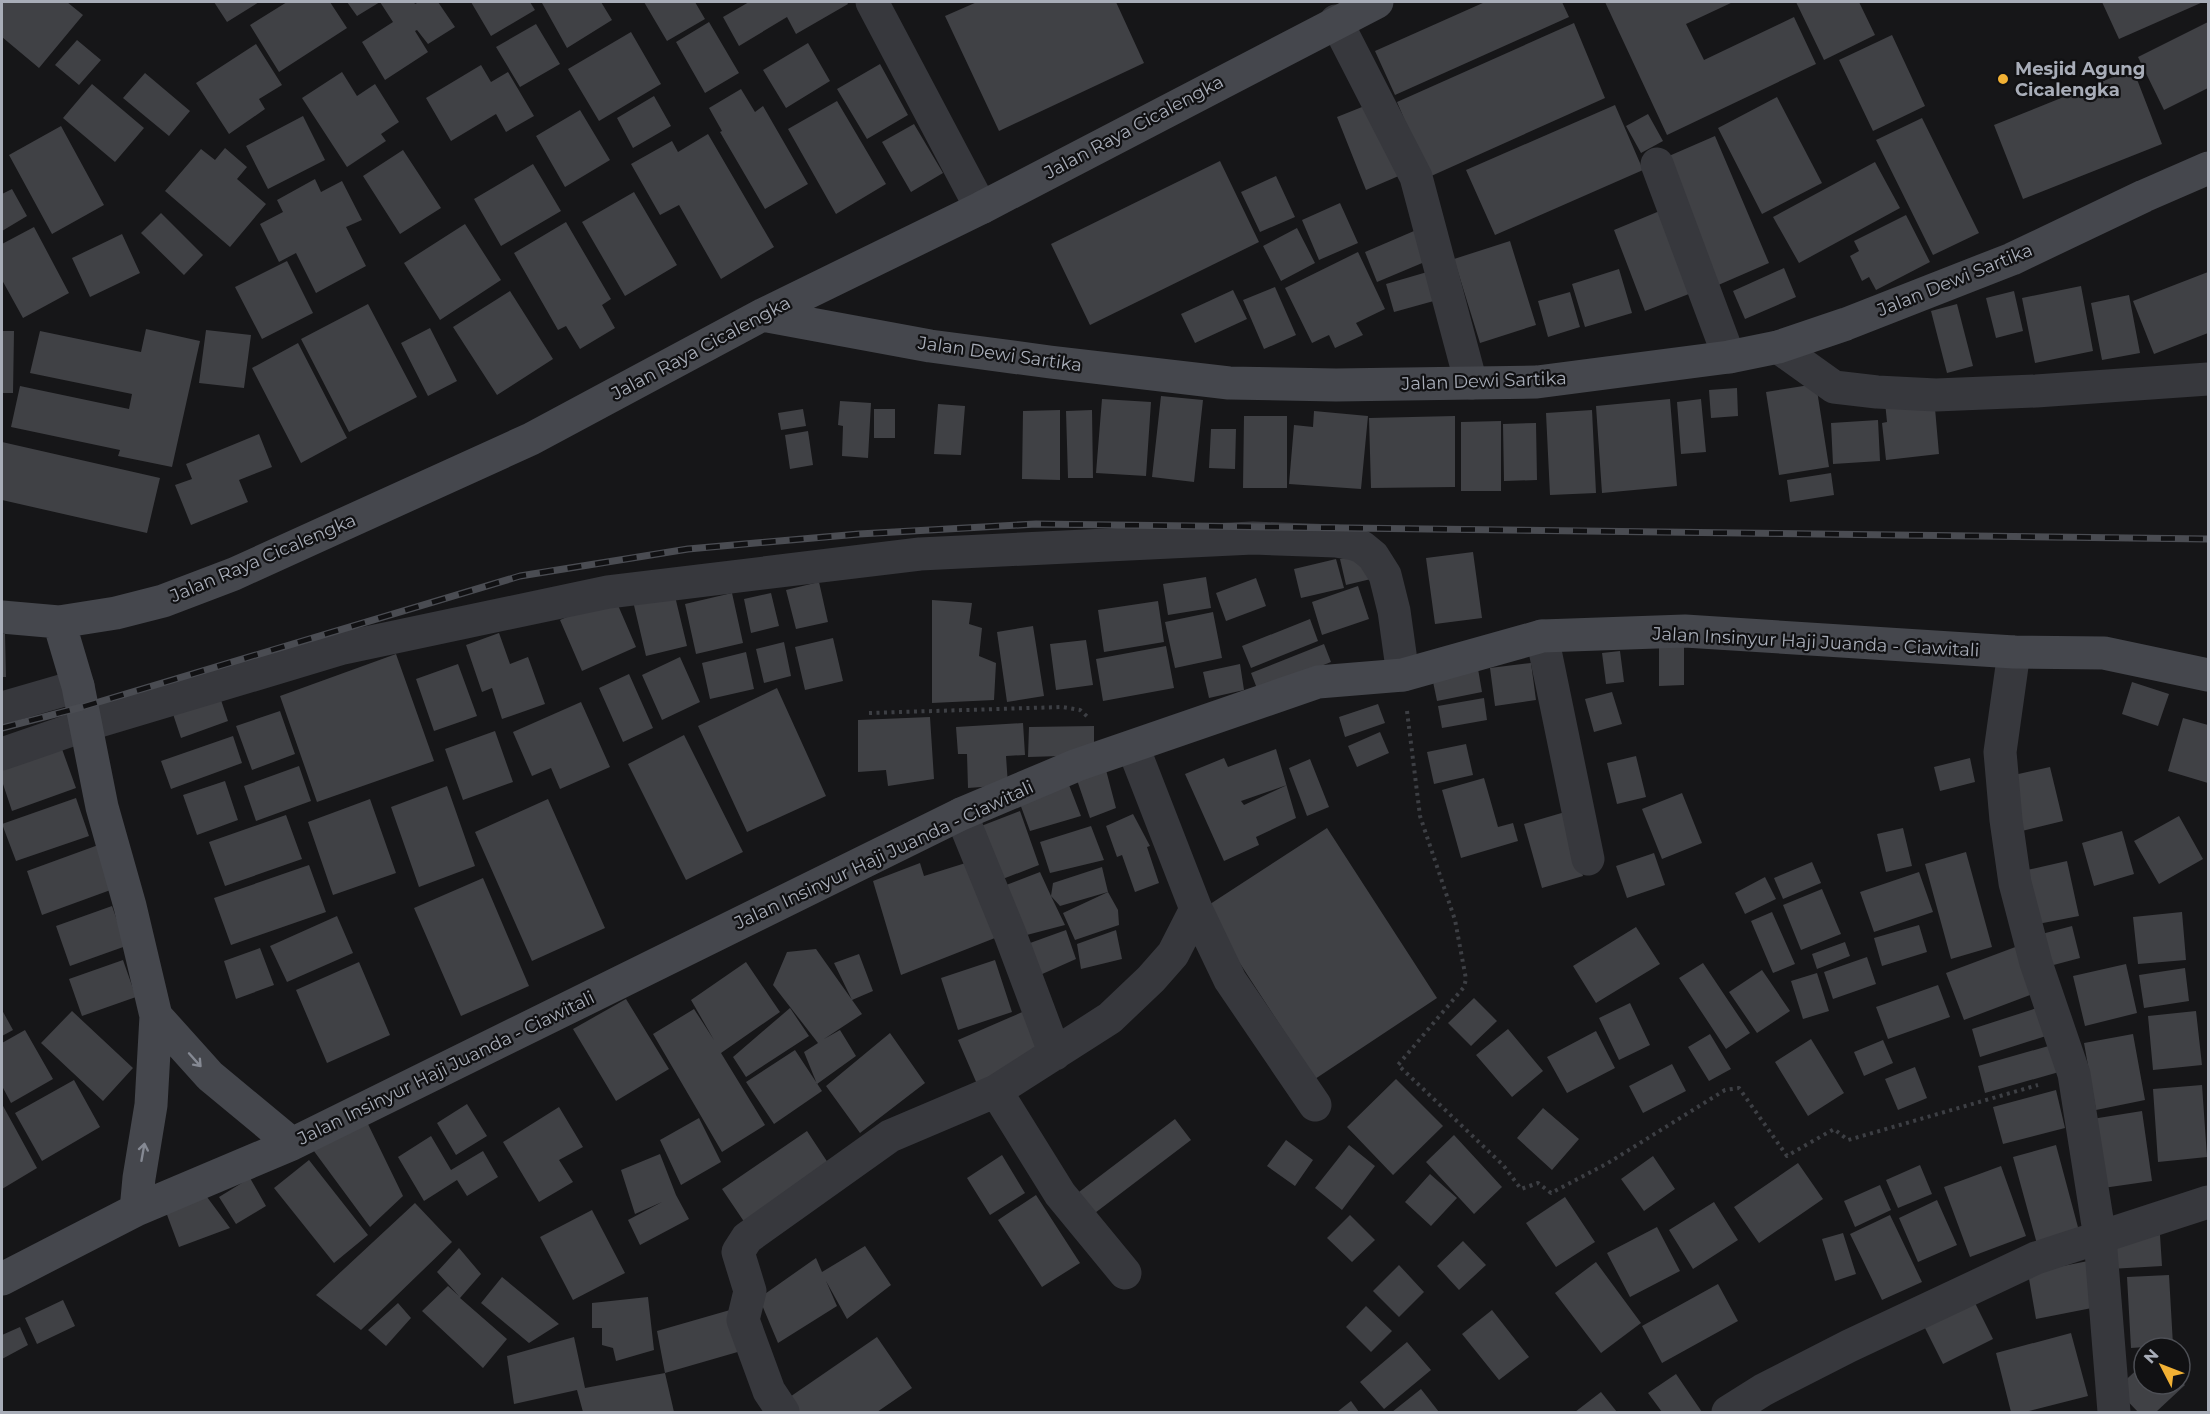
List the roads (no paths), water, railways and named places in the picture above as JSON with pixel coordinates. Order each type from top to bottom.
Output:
[{"type":"street","points":[[872,2],[981,208]]},
{"type":"street","name":"Jalan Raya Cicalengka","points":[[2,617],[59,622],[116,613],[163,601],[234,574],[531,439],[762,315],[981,208],[1336,21],[1377,2]]},
{"type":"street","points":[[1336,21],[1416,177],[1471,382]]},
{"type":"street","points":[[1656,164],[1729,357]]},
{"type":"street","name":"Jalan Dewi Sartika","points":[[762,315],[930,346],[1229,383],[1336,385],[1537,382],[1729,357],[1778,347],[1846,324],[2012,259],[2208,168]]},
{"type":"street","points":[[1778,347],[1834,387],[1877,392],[1936,394],[2036,391],[2208,379]]},
{"type":"street","points":[[2,754],[86,725],[343,648],[608,592],[920,554],[1253,538],[1336,541],[1362,547],[1373,556],[1385,575],[1394,611],[1403,675]]},
{"type":"street","points":[[59,622],[78,686],[102,807],[130,906],[156,1016],[151,1105],[136,1210]]},
{"type":"street","name":"Jalan Insinyur Haji Juanda - Ciawitali","points":[[2,1279],[136,1210],[292,1144],[961,814],[1077,765],[1318,682],[1403,675],[1542,636],[1685,631],[2014,652],[2104,653],[2208,675]]},
{"type":"street","points":[[1542,636],[1588,859]]},
{"type":"street","points":[[2014,652],[2000,752],[2006,820],[2015,883],[2033,951],[2074,1074],[2100,1238],[2114,1413]]},
{"type":"street","points":[[2,708],[78,686]]},
{"type":"street","points":[[1133,747],[1196,909],[1230,980],[1315,1105]]},
{"type":"street","points":[[961,814],[1010,934],[1055,1054]]},
{"type":"street","points":[[783,1413],[769,1391],[743,1320],[750,1291],[738,1252],[747,1238],[890,1136],[996,1091],[1110,1018],[1151,979],[1173,954],[1196,909]]},
{"type":"street","points":[[156,1016],[210,1076],[292,1144]]},
{"type":"street","points":[[996,1091],[1060,1194],[1125,1273]]},
{"type":"street","points":[[1728,1413],[1764,1390],[1849,1346],[2036,1258],[2208,1202]]},
{"type":"railway","points":[[2,728],[82,707],[520,576],[688,549],[859,534],[1036,524],[2208,539]]},
{"type":"place","name":"Mesjid Agung Cicalengka","points":[[2003,79]]}]
